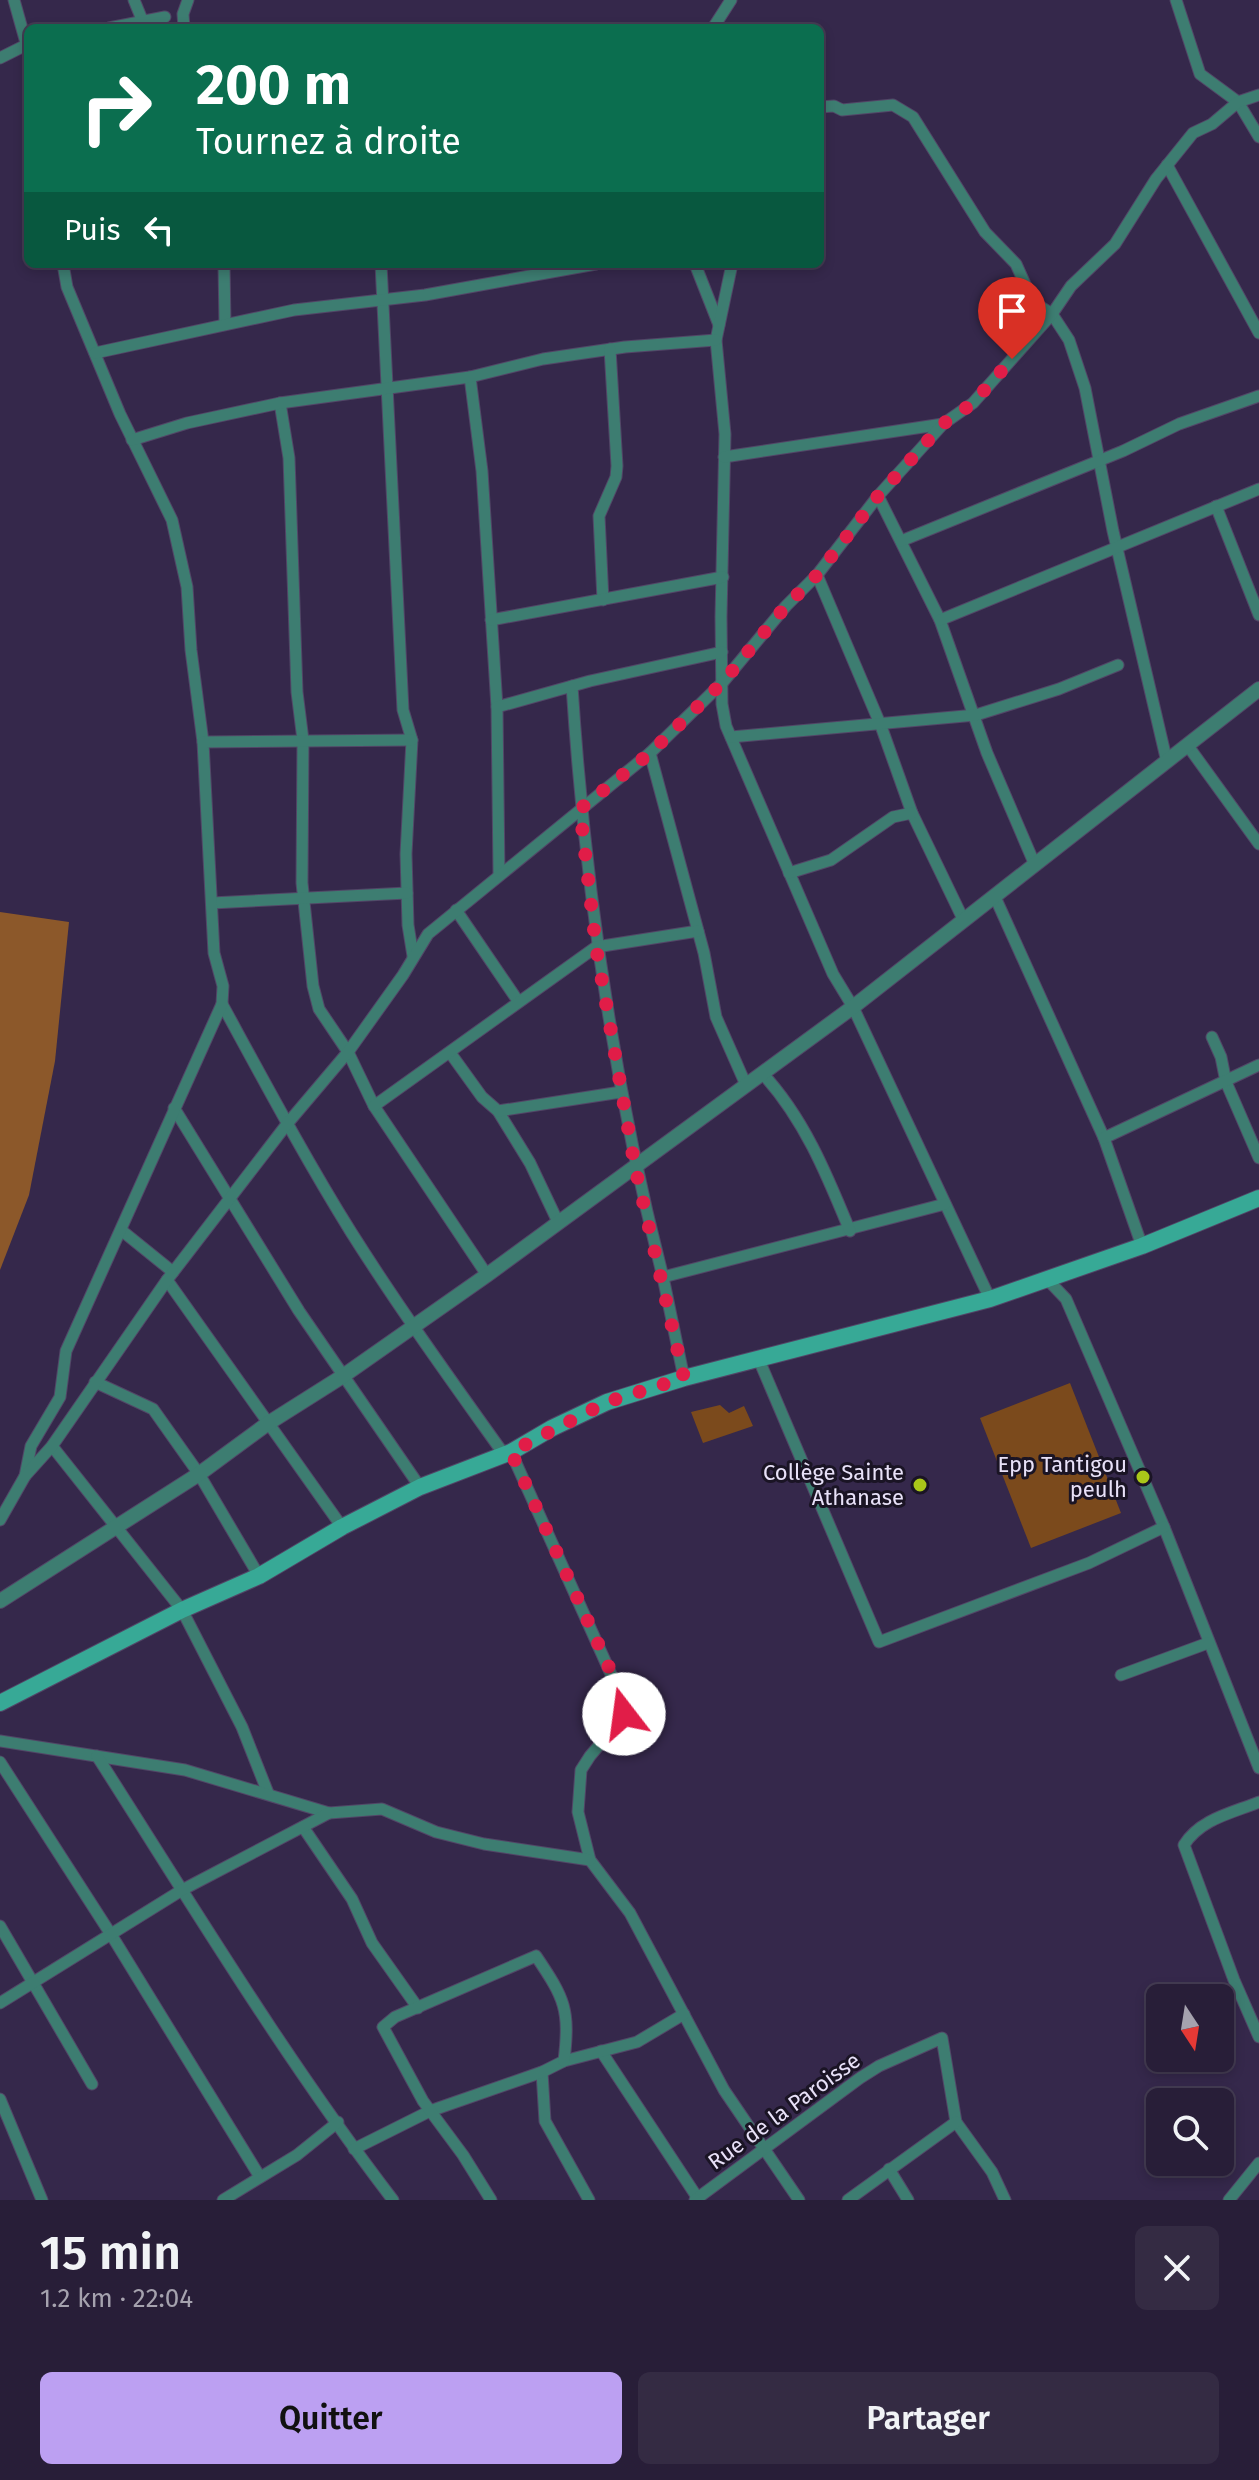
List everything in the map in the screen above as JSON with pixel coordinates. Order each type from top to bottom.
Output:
[{"type":"main road","points":[[0,1703],[182,1610],[259,1576],[342,1527],[420,1487],[507,1452],[607,1402],[684,1378],[990,1299],[1142,1246],[1259,1198]]},
{"type":"street","points":[[14,0],[24,35]]},
{"type":"street","points":[[134,0],[143,22]]},
{"type":"street","points":[[184,24],[183,14],[188,0]]},
{"type":"street","points":[[716,24],[731,0]]},
{"type":"street","points":[[1176,0],[1200,74],[1238,102],[1259,137]]},
{"type":"street","points":[[132,24],[165,17]]},
{"type":"street","points":[[0,58],[24,47]]},
{"type":"street","points":[[0,1520],[25,1476],[52,1446],[170,1276],[287,1124],[348,1052],[428,934],[650,753],[723,682],[786,606],[817,575],[878,496],[943,424],[973,403],[1052,314],[1071,286],[1115,244],[1167,165],[1193,133],[1212,124],[1238,102],[1259,95]]},
{"type":"street","points":[[824,107],[834,106],[842,110],[893,105],[913,117],[985,232],[1016,264],[1033,302],[1052,314],[1069,340],[1078,362],[1116,546],[1167,762]]},
{"type":"street","points":[[1167,165],[1259,333]]},
{"type":"street","points":[[25,1476],[31,1446],[60,1397],[66,1351],[222,1004],[223,986],[214,953],[203,742],[191,650],[187,587],[175,530],[95,353],[67,287],[64,268]]},
{"type":"street","points":[[224,268],[225,324]]},
{"type":"street","points":[[381,268],[403,710],[412,740],[407,893],[413,956]]},
{"type":"street","points":[[95,353],[294,310],[425,295],[574,268]]},
{"type":"street","points":[[697,268],[720,326]]},
{"type":"street","points":[[731,268],[716,340],[721,369],[724,457],[722,704],[731,737],[833,974],[853,1007],[990,1299]]},
{"type":"street","points":[[132,440],[187,423],[280,403],[470,377],[543,359],[610,349],[716,340]]},
{"type":"street","points":[[603,600],[599,516],[616,477],[617,466],[610,349]]},
{"type":"street","points":[[470,377],[479,442],[497,707],[499,874]]},
{"type":"street","points":[[901,541],[1100,460],[1179,424],[1259,396]]},
{"type":"street","points":[[280,403],[289,458],[297,692],[303,740],[300,840],[313,986],[319,1009],[348,1052],[374,1106],[487,1275]]},
{"type":"street","points":[[724,457],[943,424]]},
{"type":"street","points":[[940,620],[1259,489]]},
{"type":"street","points":[[878,496],[940,620],[987,753],[1035,865]]},
{"type":"street","points":[[1216,506],[1259,615]]},
{"type":"street","points":[[817,575],[881,726],[912,813],[964,921]]},
{"type":"street","points":[[491,620],[723,577]]},
{"type":"street","points":[[497,707],[572,686],[722,652]]},
{"type":"street","points":[[731,737],[881,726],[976,715],[1059,689],[1118,665]]},
{"type":"street","points":[[572,686],[580,809],[596,947],[635,1167],[684,1378]]},
{"type":"street","points":[[0,1601],[199,1474],[267,1424],[343,1376],[487,1275],[853,1007],[1259,689]]},
{"type":"street","points":[[203,742],[412,740]]},
{"type":"street","points":[[1188,746],[1259,844]]},
{"type":"street","points":[[650,753],[698,931],[716,1017],[746,1085]]},
{"type":"street","points":[[789,873],[831,860],[893,817],[912,813]]},
{"type":"street","points":[[212,903],[407,893]]},
{"type":"street","points":[[995,897],[1104,1138],[1142,1246]]},
{"type":"street","points":[[456,910],[518,1001]]},
{"type":"street","points":[[374,1106],[451,1054],[518,1001],[596,947],[698,931]]},
{"type":"street","points":[[222,1004],[287,1124],[413,1327],[507,1452],[589,1619],[624,1703],[621,1720],[581,1770],[578,1812],[590,1860],[630,1913],[724,2090],[799,2200]]},
{"type":"street","points":[[1212,1037],[1221,1057],[1226,1082],[1259,1158]]},
{"type":"street","points":[[451,1054],[482,1097],[498,1111],[530,1163],[558,1222]]},
{"type":"street","points":[[1104,1138],[1259,1065]]},
{"type":"street","points":[[762,1073],[785,1097],[813,1146],[850,1231]]},
{"type":"street","points":[[498,1111],[621,1092]]},
{"type":"street","points":[[174,1108],[229,1200],[343,1376],[420,1487]]},
{"type":"street","points":[[663,1277],[945,1204]]},
{"type":"street","points":[[121,1230],[170,1276],[267,1424],[342,1527]]},
{"type":"street","points":[[1047,1279],[1066,1299],[1164,1527],[1259,1768]]},
{"type":"street","points":[[759,1360],[879,1642],[1089,1563],[1164,1527]]},
{"type":"street","points":[[95,1382],[153,1409],[199,1474],[259,1576]]},
{"type":"street","points":[[52,1446],[182,1610],[242,1727],[268,1793]]},
{"type":"street","points":[[1121,1675],[1208,1643]]},
{"type":"street","points":[[0,1741],[185,1770],[329,1813],[382,1809],[436,1832],[484,1844],[590,1860]]},
{"type":"street","points":[[97,1756],[240,1983],[354,2149],[393,2200]]},
{"type":"street","points":[[0,1762],[112,1936],[260,2177]]},
{"type":"street","points":[[1259,1802],[1202,1825],[1192,1832],[1184,1845],[1259,2037]]},
{"type":"street","points":[[0,2003],[182,1890],[329,1813]]},
{"type":"street","points":[[303,1827],[352,1899],[372,1943],[418,2008]]},
{"type":"street","points":[[0,1926],[92,2084]]},
{"type":"street","points":[[491,2200],[430,2111],[383,2027],[395,2017],[536,1956],[566,2009],[568,2026],[564,2061]]},
{"type":"street","points":[[354,2149],[430,2111],[542,2072],[564,2061],[637,2042],[684,2014]]},
{"type":"street","name":"Rue de la Paroisse","points":[[697,2199],[879,2066],[942,2038],[956,2122]]},
{"type":"street","points":[[601,2051],[697,2199]]},
{"type":"street","points":[[542,2072],[545,2121],[589,2200]]},
{"type":"street","points":[[0,2099],[42,2200]]},
{"type":"street","points":[[223,2200],[297,2155],[338,2122]]},
{"type":"street","points":[[848,2200],[956,2122],[992,2172],[1005,2200]]},
{"type":"street","points":[[1229,2200],[1259,2163]]},
{"type":"street","points":[[889,2169],[908,2200]]},
{"type":"shaded area","points":[[0,912],[69,922],[55,1061],[29,1195],[0,1270]]},
{"type":"shaded area","points":[[1070,1383],[1121,1513],[1031,1548],[980,1418]]},
{"type":"shaded area","points":[[720,1405],[729,1413],[744,1406],[753,1426],[703,1443],[691,1412]]},
{"type":"place","name":"Epp Tantigou peulh","points":[[1143,1477]]},
{"type":"place","name":"Collège Sainte Athanase","points":[[920,1485]]},
{"type":"route","points":[[624,1714],[621,1694],[589,1619],[511,1452],[607,1402],[684,1378],[635,1167],[596,947],[580,809],[650,753],[723,682],[786,606],[817,575],[878,496],[943,424],[973,403],[1012,359]]}]
